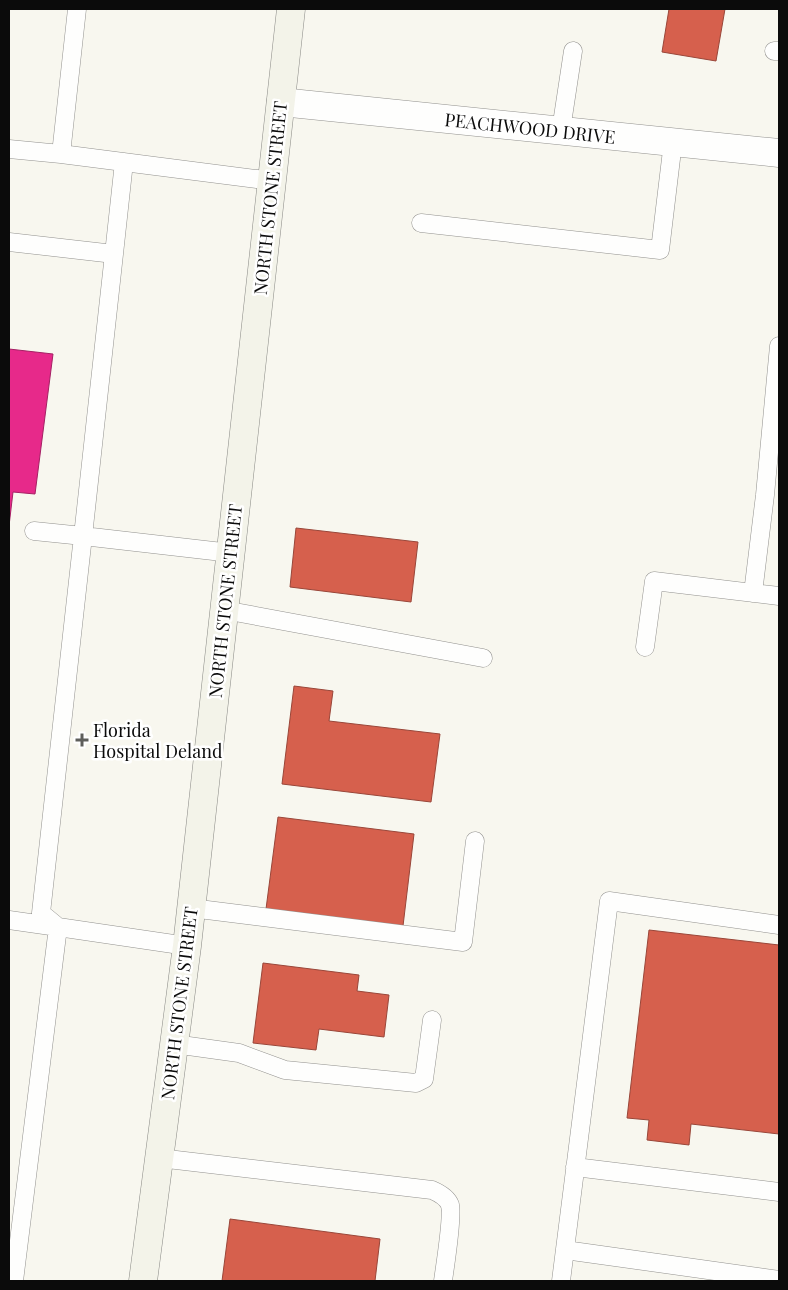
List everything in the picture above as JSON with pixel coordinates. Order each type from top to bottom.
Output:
[{"type":"street","name":"NORTH STONE STREET","points":[[143,1281],[187,946],[291,9]]},
{"type":"street","name":"PEACHWOOD DRIVE","points":[[281,102],[779,153]]},
{"type":"lane","points":[[61,154],[77,9]]},
{"type":"lane","points":[[561,130],[573,51]]},
{"type":"lane","points":[[421,222],[660,250],[673,142]]},
{"type":"lane","points":[[9,149],[272,181]]},
{"type":"lane","points":[[58,926],[41,913],[124,162]]},
{"type":"lane","points":[[9,242],[114,254]]},
{"type":"lane","points":[[753,592],[772,496],[779,346]]},
{"type":"lane","points":[[34,531],[231,553]]},
{"type":"lane","points":[[645,647],[654,581],[779,596]]},
{"type":"lane","points":[[224,610],[483,658]]},
{"type":"lane","points":[[191,908],[463,942],[475,841]]},
{"type":"lane","points":[[561,1281],[608,902],[779,925]]},
{"type":"lane","points":[[9,920],[187,946]]},
{"type":"lane","points":[[14,1281],[58,926]]},
{"type":"lane","points":[[174,1044],[239,1053],[285,1070],[416,1083],[424,1079],[432,1020]]},
{"type":"lane","points":[[159,1158],[432,1190],[442,1195],[450,1205],[443,1281]]},
{"type":"lane","points":[[575,1167],[779,1192]]},
{"type":"lane","points":[[565,1250],[779,1280]]},
{"type":"building: Shops","points":[[669,9],[725,9],[716,61],[662,52]]},
{"type":"building: Shops","points":[[296,528],[418,542],[411,602],[290,587]]},
{"type":"building: Shops","points":[[294,686],[333,691],[329,721],[440,734],[431,802],[282,784]]},
{"type":"building: Shops","points":[[278,817],[414,834],[403,926],[266,909]]},
{"type":"building: Shops","points":[[649,930],[779,945],[779,1134],[691,1124],[689,1145],[647,1140],[649,1120],[627,1118]]},
{"type":"building: Shops","points":[[263,963],[359,975],[357,991],[389,995],[384,1037],[319,1029],[316,1050],[253,1043]]},
{"type":"building: Shops","points":[[230,1219],[380,1239],[375,1281],[222,1281]]},
{"type":"building: Health","points":[[9,349],[53,354],[35,494],[13,492],[9,526]]},
{"type":"place","name":"Florida Hospital Deland","points":[[82,740]]}]
